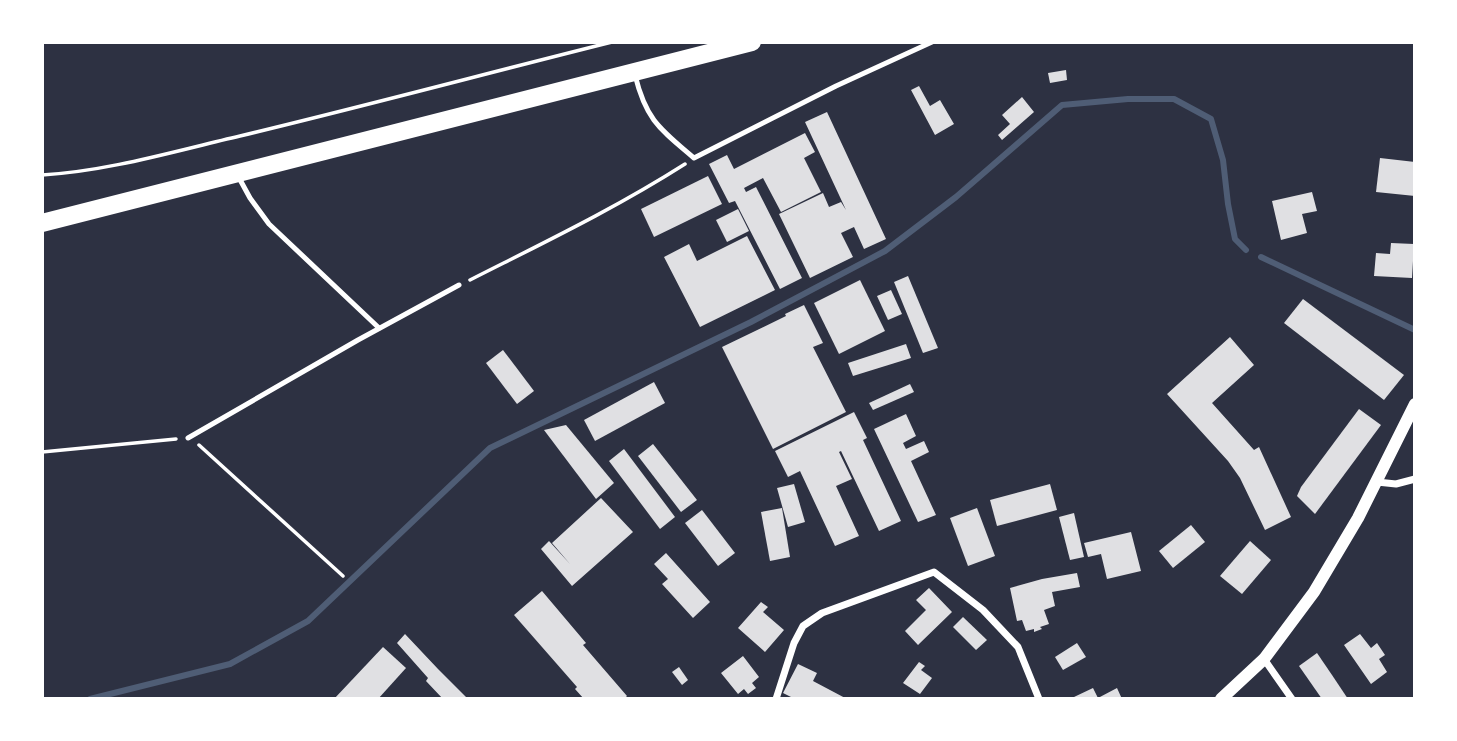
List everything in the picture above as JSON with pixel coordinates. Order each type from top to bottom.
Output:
[{"type":"main road","points":[[42,223],[752,42]]},
{"type":"street","points":[[1221,699],[1264,659],[1314,592],[1358,518],[1415,404]]},
{"type":"street","points":[[1377,482],[1396,484],[1415,479]]},
{"type":"street","points":[[776,699],[794,643],[803,626],[822,613],[934,572],[984,610],[1018,647],[1039,699]]},
{"type":"street","points":[[1264,659],[1292,699]]},
{"type":"lane","points":[[635,72],[640,96],[649,114],[660,128],[694,158],[836,86],[932,42]]},
{"type":"lane","points":[[237,173],[250,198],[269,224],[379,328]]},
{"type":"lane","points":[[188,438],[459,285]]},
{"type":"path","points":[[42,175],[111,167],[612,42]]},
{"type":"path","points":[[459,285],[587,222],[694,158]]},
{"type":"path","points":[[42,452],[188,438],[204,449],[343,576]]},
{"type":"building","points":[[1066,70],[1067,80],[1050,83],[1048,73]]},
{"type":"building","points":[[919,86],[930,106],[940,100],[954,124],[935,135],[911,90]]},
{"type":"building","points":[[1022,97],[1034,112],[1002,140],[998,135],[1010,124],[1002,115]]},
{"type":"building","points":[[827,112],[886,239],[864,249],[854,227],[841,233],[853,257],[810,278],[779,214],[823,193],[829,207],[841,202],[846,210],[805,122]]},
{"type":"building","points":[[805,133],[815,152],[804,158],[821,192],[781,212],[763,178],[744,188],[746,192],[756,187],[802,278],[780,289],[735,201],[729,203],[709,164],[727,155],[734,169]]},
{"type":"building","points":[[1380,158],[1415,162],[1415,196],[1376,192]]},
{"type":"building","points":[[708,176],[722,204],[654,237],[641,209]]},
{"type":"building","points":[[1312,192],[1317,211],[1302,214],[1307,233],[1281,240],[1272,201]]},
{"type":"building","points":[[738,209],[749,231],[727,242],[716,220]]},
{"type":"building","points":[[747,236],[775,290],[700,327],[664,257],[689,244],[697,261]]},
{"type":"building","points":[[1391,243],[1414,244],[1412,278],[1374,276],[1376,253],[1390,254]]},
{"type":"building","points":[[908,276],[938,348],[923,353],[894,282]]},
{"type":"building","points":[[860,280],[885,331],[839,354],[814,303]]},
{"type":"building","points":[[891,290],[902,314],[888,320],[877,296]]},
{"type":"building","points":[[1303,299],[1404,375],[1384,400],[1284,323]]},
{"type":"building","points":[[804,305],[823,343],[813,347],[846,412],[773,449],[722,347]]},
{"type":"building","points":[[1230,337],[1254,365],[1212,403],[1254,450],[1259,447],[1291,517],[1265,530],[1240,478],[1228,461],[1167,394]]},
{"type":"building","points":[[906,344],[911,358],[853,376],[848,363]]},
{"type":"building","points":[[503,350],[534,391],[517,404],[486,363]]},
{"type":"building","points":[[654,382],[665,403],[595,441],[584,420]]},
{"type":"building","points":[[910,384],[914,392],[873,410],[869,403]]},
{"type":"building","points":[[1359,409],[1381,425],[1315,514],[1297,496]]},
{"type":"building","points":[[854,412],[867,438],[863,440],[901,521],[879,531],[841,451],[839,452],[852,479],[836,486],[859,536],[835,546],[800,471],[788,477],[775,451]]},
{"type":"building","points":[[906,414],[916,436],[903,443],[906,449],[924,441],[929,452],[911,461],[936,515],[918,522],[874,429]]},
{"type":"building","points":[[566,425],[614,483],[596,499],[544,430]]},
{"type":"building","points":[[653,444],[697,500],[681,512],[638,456]]},
{"type":"building","points":[[624,449],[675,517],[660,529],[609,461]]},
{"type":"building","points":[[794,484],[805,522],[788,527],[777,488]]},
{"type":"building","points":[[1050,484],[1057,510],[997,526],[990,500]]},
{"type":"building","points":[[601,498],[633,532],[572,586],[541,549],[549,541],[570,564],[552,543]]},
{"type":"building","points":[[782,508],[790,557],[770,561],[761,512]]},
{"type":"building","points":[[977,508],[995,556],[968,566],[950,518]]},
{"type":"building","points":[[702,510],[735,553],[718,566],[685,523]]},
{"type":"building","points":[[1074,513],[1084,557],[1070,560],[1059,517]]},
{"type":"building","points":[[1191,525],[1205,542],[1173,568],[1159,551]]},
{"type":"building","points":[[1131,532],[1141,571],[1107,579],[1101,554],[1088,557],[1084,543]]},
{"type":"building","points":[[1250,541],[1271,560],[1242,594],[1220,576]]},
{"type":"building","points":[[666,553],[710,602],[693,618],[662,584],[668,579],[654,564]]},
{"type":"building","points":[[1077,573],[1080,587],[1052,592],[1055,606],[1044,610],[1049,624],[1034,632],[1034,629],[1026,631],[1022,620],[1017,621],[1010,588]]},
{"type":"building","points":[[929,588],[952,612],[918,645],[905,631],[926,610],[916,600]]},
{"type":"building","points":[[542,591],[586,643],[583,645],[627,696],[624,699],[584,699],[575,689],[577,687],[514,615]]},
{"type":"building","points":[[761,602],[768,607],[763,612],[784,630],[765,652],[738,628]]},
{"type":"building","points":[[963,617],[987,640],[976,650],[953,627]]},
{"type":"building","points":[[405,634],[468,699],[443,699],[397,643]]},
{"type":"building","points":[[1360,634],[1371,648],[1377,643],[1385,655],[1379,659],[1387,672],[1371,684],[1344,645]]},
{"type":"building","points":[[1077,643],[1086,657],[1063,670],[1055,657]]},
{"type":"building","points":[[383,647],[406,668],[378,699],[334,699]]},
{"type":"building","points":[[1317,653],[1348,699],[1322,699],[1299,666]]},
{"type":"building","points":[[743,656],[759,677],[752,683],[756,688],[748,694],[744,689],[738,694],[721,673]]},
{"type":"building","points":[[919,662],[925,666],[921,670],[932,678],[920,694],[903,683]]},
{"type":"building","points":[[798,664],[817,673],[813,681],[847,699],[795,699],[783,693]]},
{"type":"building","points":[[679,667],[688,680],[682,685],[672,672]]},
{"type":"building","points":[[1093,688],[1098,698],[1117,688],[1122,699],[1075,699],[1074,697]]},
{"type":"waterway","points":[[90,699],[230,664],[308,621],[490,448],[751,322],[885,251],[956,197],[1062,105],[1128,99],[1174,99],[1211,119],[1223,160],[1235,239],[1246,250]]},
{"type":"waterway","points":[[1261,257],[1415,330]]}]
